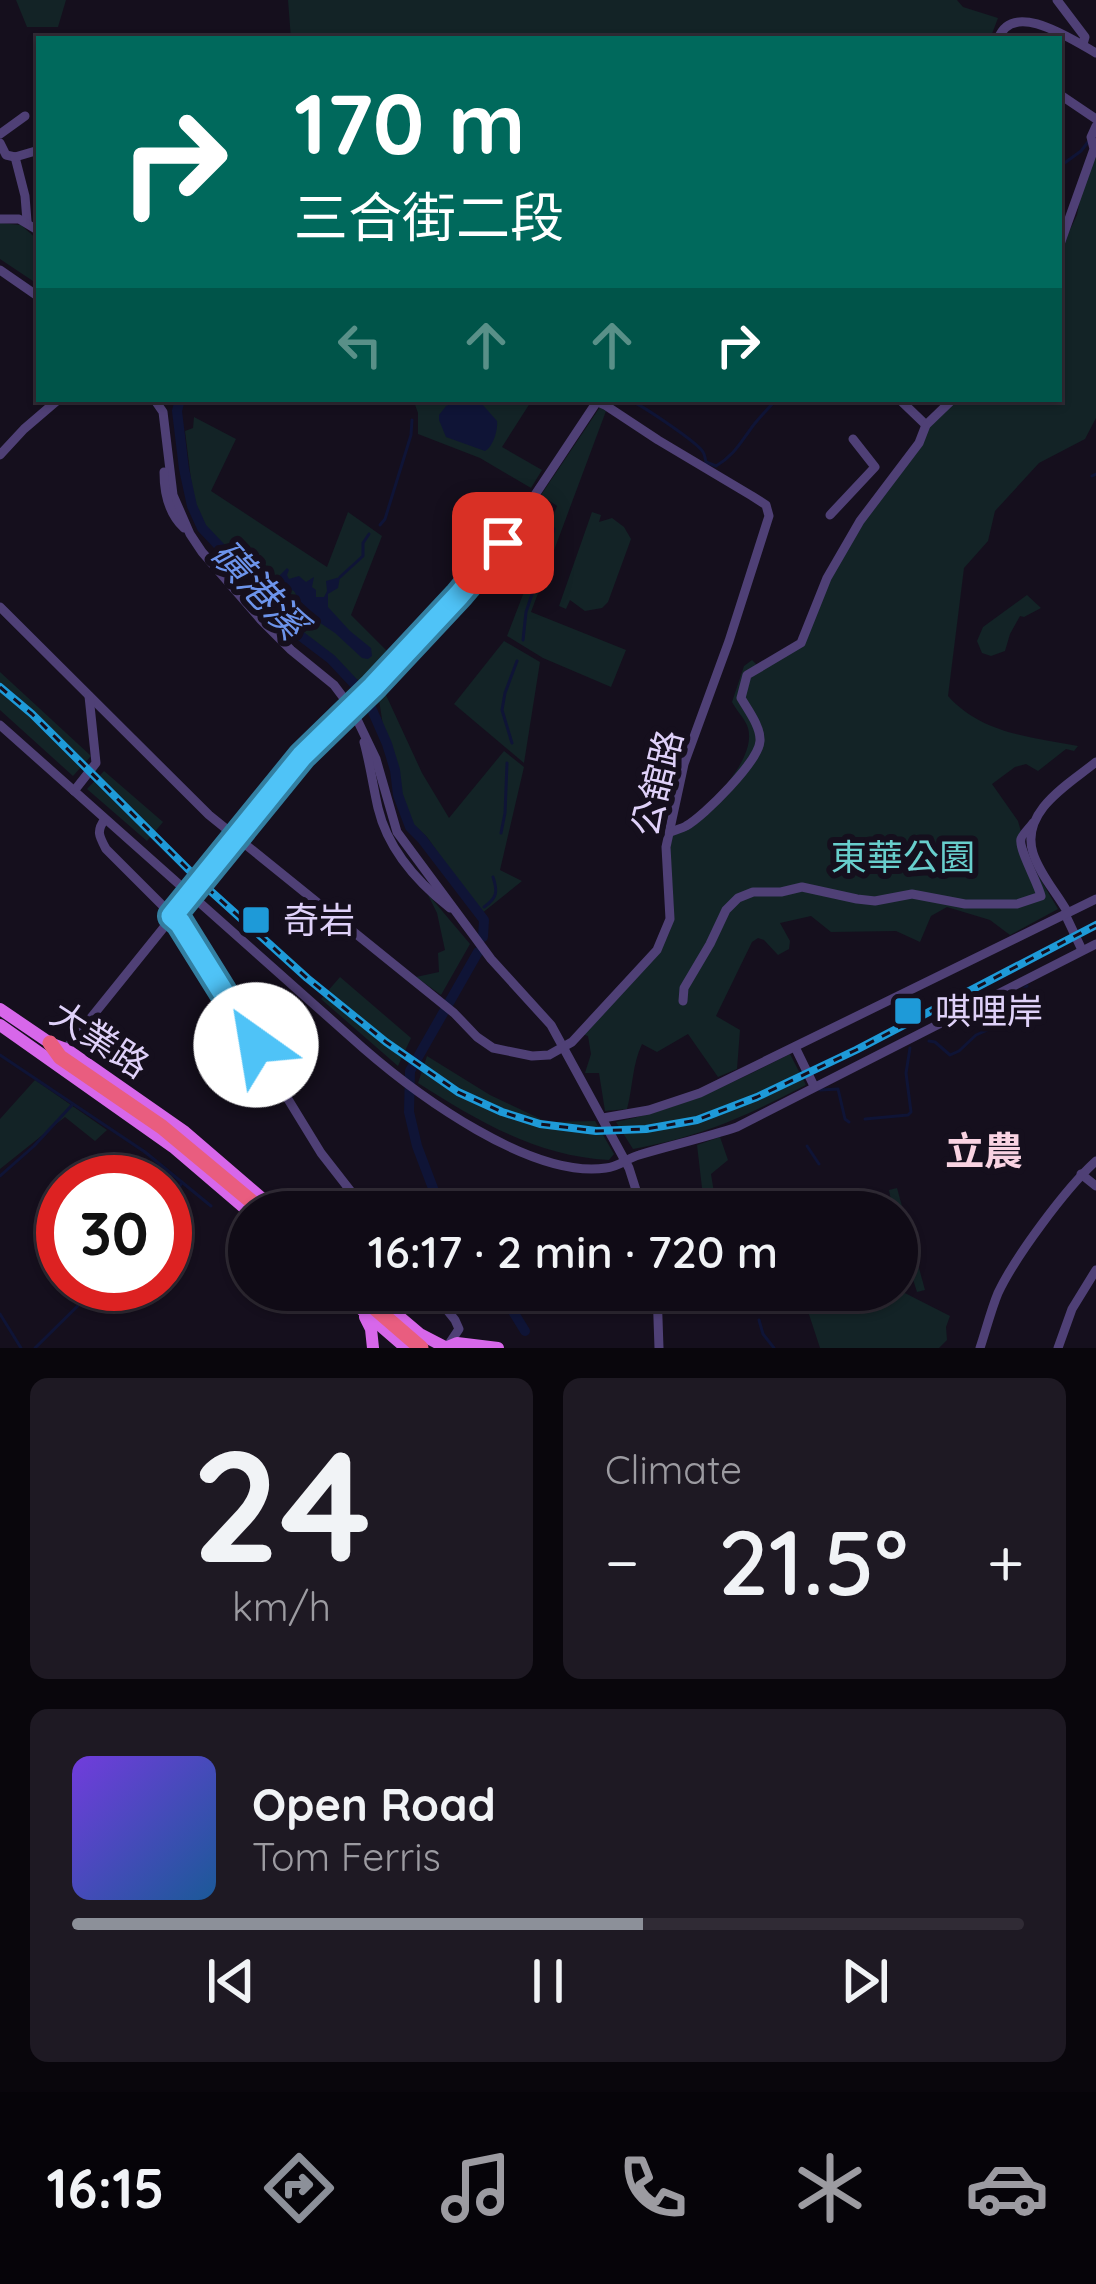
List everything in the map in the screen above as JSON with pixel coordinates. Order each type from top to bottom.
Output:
[{"type":"highway","points":[[58,1053],[193,1151],[240,1191]]},
{"type":"highway","points":[[377,1311],[437,1347]]},
{"type":"main road","name":"大業路","points":[[0,1009],[228,1194]]},
{"type":"main road","name":"大業路","points":[[0,1025],[58,1053],[185,1132],[254,1191]]},
{"type":"main road","points":[[362,1311],[374,1348]]},
{"type":"main road","points":[[369,1311],[406,1348]]},
{"type":"main road","points":[[393,1311],[437,1347],[457,1342],[498,1348]]},
{"type":"street","points":[[1057,0],[1079,27],[1083,44]]},
{"type":"street","points":[[999,36],[1011,16],[1026,11],[1096,53]]},
{"type":"street","points":[[1062,96],[1096,123],[1091,136],[1094,149],[1062,239]]},
{"type":"street","points":[[25,116],[0,139],[6,155],[36,151]]},
{"type":"street","points":[[15,157],[26,196],[27,221]]},
{"type":"street","points":[[0,219],[19,218],[36,228]]},
{"type":"street","points":[[0,270],[36,295]]},
{"type":"street","points":[[0,455],[56,402]]},
{"type":"street","points":[[156,402],[163,412],[173,495],[190,534],[261,620],[356,705],[398,832],[489,956],[548,1020],[637,1191]]},
{"type":"street","points":[[902,402],[926,424]]},
{"type":"street","points":[[668,832],[688,826],[740,775],[760,747],[761,735],[741,698],[747,675],[801,643],[836,561],[860,521],[919,443],[926,424],[950,402]]},
{"type":"street","points":[[58,1053],[302,756],[356,705],[503,543],[600,404]]},
{"type":"street","name":"公舘路","points":[[565,1048],[645,965],[663,938],[670,919],[668,832],[684,764],[770,516],[752,496],[600,404]]},
{"type":"street","points":[[830,515],[875,467],[853,440]]},
{"type":"street","points":[[0,607],[235,838],[475,1035],[499,1050],[532,1056],[565,1048]]},
{"type":"street","points":[[74,791],[97,763],[88,695]]},
{"type":"street","points":[[0,724],[420,1095],[501,1142],[561,1164],[602,1169],[736,1126],[1096,944]]},
{"type":"street","points":[[683,1001],[684,988],[726,910],[753,892],[802,887],[875,901],[913,895],[964,904],[1017,904],[1041,896],[1020,839],[1048,802],[1095,763]]},
{"type":"street","points":[[106,819],[98,829],[106,849],[180,923],[321,1153],[351,1191]]},
{"type":"street","points":[[1033,823],[1033,851],[1082,950]]},
{"type":"street","points":[[603,1118],[649,1111],[700,1093],[1096,899]]},
{"type":"street","points":[[795,1047],[814,1086]]},
{"type":"street","points":[[980,1348],[1000,1289],[1081,1174],[1096,1161]]},
{"type":"street","points":[[1081,1174],[1096,1186]]},
{"type":"street","points":[[1058,1348],[1069,1316],[1096,1270]]},
{"type":"street","points":[[437,1347],[459,1329],[448,1311]]},
{"type":"street","points":[[658,1311],[659,1348]]},
{"type":"green space","points":[[16,0],[66,0],[58,27],[27,27]]},
{"type":"green space","points":[[288,0],[957,0],[963,7],[998,18],[991,36],[291,36]]},
{"type":"green space","name":"東華公園","points":[[1096,151],[1096,418],[1085,439],[1039,463],[995,511],[988,541],[964,568],[948,696],[992,726],[1078,746],[1074,751],[1066,749],[1038,771],[1026,764],[1015,767],[992,784],[1018,821],[1029,860],[1058,909],[1010,935],[990,920],[947,907],[931,916],[920,942],[896,931],[831,932],[811,916],[780,923],[789,949],[778,955],[764,940],[752,942],[716,1016],[740,1030],[737,1069],[718,1077],[688,1034],[657,1052],[642,1044],[627,1109],[605,1111],[599,1073],[585,1073],[591,1054],[588,1036],[582,1034],[634,981],[668,935],[673,912],[670,837],[722,789],[744,758],[749,742],[747,725],[732,702],[744,666],[752,660],[757,665],[798,644],[820,588],[926,425],[953,402],[1062,402],[1062,247]]},
{"type":"green space","points":[[0,223],[21,225],[36,238],[36,283],[0,259]]},
{"type":"green space","points":[[414,402],[531,402],[502,447],[542,470],[531,488],[480,458],[418,434]]},
{"type":"green space","points":[[600,407],[606,411],[531,612],[626,650],[611,687],[543,658],[507,636],[557,506],[541,495]]},
{"type":"green space","points":[[194,417],[236,439],[211,491],[327,567],[348,512],[382,536],[351,615],[393,657],[369,685],[303,633],[205,528],[194,504],[185,431],[193,428]]},
{"type":"green space","points":[[592,512],[601,515],[599,522],[612,518],[631,539],[608,602],[585,611],[570,600],[566,609],[559,606]]},
{"type":"green space","points":[[1027,595],[1041,608],[1020,616],[1005,651],[991,656],[982,653],[977,641],[983,627]]},
{"type":"green space","points":[[504,641],[540,662],[524,763],[454,704]]},
{"type":"green space","points":[[408,666],[386,695],[449,818],[504,751],[524,767],[500,870],[522,881],[481,914],[413,824],[387,752],[378,693]]},
{"type":"green space","points":[[0,672],[91,756],[73,776],[0,710]]},
{"type":"green space","points":[[104,771],[163,822],[147,841],[87,789]]},
{"type":"green space","points":[[427,893],[470,944],[441,995],[416,977],[439,972],[438,953],[445,950]]},
{"type":"green space","points":[[340,977],[411,1038],[398,1066],[321,999]]},
{"type":"green space","points":[[790,1054],[806,1085],[722,1124],[633,1149],[616,1122],[684,1102]]},
{"type":"green space","points":[[427,1056],[490,1095],[547,1122],[595,1121],[614,1154],[609,1160],[557,1152],[486,1123],[418,1083]]},
{"type":"green space","points":[[35,1080],[107,1130],[95,1141],[65,1117],[0,1169],[0,1119]]},
{"type":"green space","points":[[720,1137],[728,1160],[711,1174],[714,1191],[702,1191],[697,1145]]},
{"type":"green space","points":[[918,1264],[925,1290],[918,1292]]},
{"type":"green space","points":[[918,1300],[950,1316],[947,1340],[939,1348],[820,1348],[808,1311],[918,1311]]},
{"type":"shaded area","points":[[482,404],[497,421],[485,451],[446,437],[439,415],[446,406]]},
{"type":"shaded area","points":[[287,568],[289,579],[299,576],[306,582],[314,577],[316,597],[324,597],[326,581],[340,577],[338,588],[328,594],[328,607],[371,648],[372,656],[362,658],[307,614],[294,591],[283,586],[279,576]]},
{"type":"waterway","points":[[1062,165],[1088,142]]},
{"type":"waterway","name":"磺港溪","points":[[179,402],[184,469],[202,528],[254,583],[267,604],[361,691]]},
{"type":"waterway","points":[[632,402],[679,432],[703,452],[706,462],[716,466],[773,402]]},
{"type":"waterway","points":[[380,525],[412,420]]},
{"type":"waterway","points":[[1092,476],[1096,474]]},
{"type":"waterway","points":[[523,640],[526,612],[554,529]]},
{"type":"waterway","points":[[340,577],[363,556],[369,534]]},
{"type":"waterway","points":[[512,743],[502,710],[517,661]]},
{"type":"waterway","name":"磺港溪","points":[[369,703],[387,744],[410,827],[484,920],[483,937]]},
{"type":"waterway","points":[[501,833],[507,763]]},
{"type":"waterway","points":[[484,907],[495,894],[493,877]]},
{"type":"waterway","name":"磺港溪","points":[[434,1191],[409,1112],[410,1071],[478,952]]},
{"type":"waterway","points":[[929,1041],[950,1055],[959,1051],[994,1027],[1009,1002],[1027,986]]},
{"type":"waterway","points":[[865,1119],[911,1112],[906,1073],[910,1048]]},
{"type":"waterway","points":[[0,1055],[145,1152],[211,1206]]},
{"type":"waterway","points":[[820,1090],[838,1089],[849,1122]]},
{"type":"waterway","points":[[0,1176],[72,1105]]},
{"type":"waterway","points":[[807,1146],[819,1164]]},
{"type":"waterway","points":[[35,1348],[73,1311]]},
{"type":"waterway","name":"磺港溪","points":[[513,1311],[525,1331]]},
{"type":"waterway","points":[[0,1314],[21,1348]]},
{"type":"waterway","points":[[759,1320],[774,1348]]},
{"type":"railway","points":[[0,687],[205,886],[386,1042],[458,1092],[540,1124],[596,1131],[697,1120],[856,1050],[1096,925]]},
{"type":"place","name":"奇岩","points":[[256,920]]},
{"type":"place","name":"唭哩岸","points":[[908,1011]]},
{"type":"district","name":"立農","points":[[984,1151]]},
{"type":"route","points":[[256,1045],[172,916],[302,756],[373,687],[503,543]]}]
